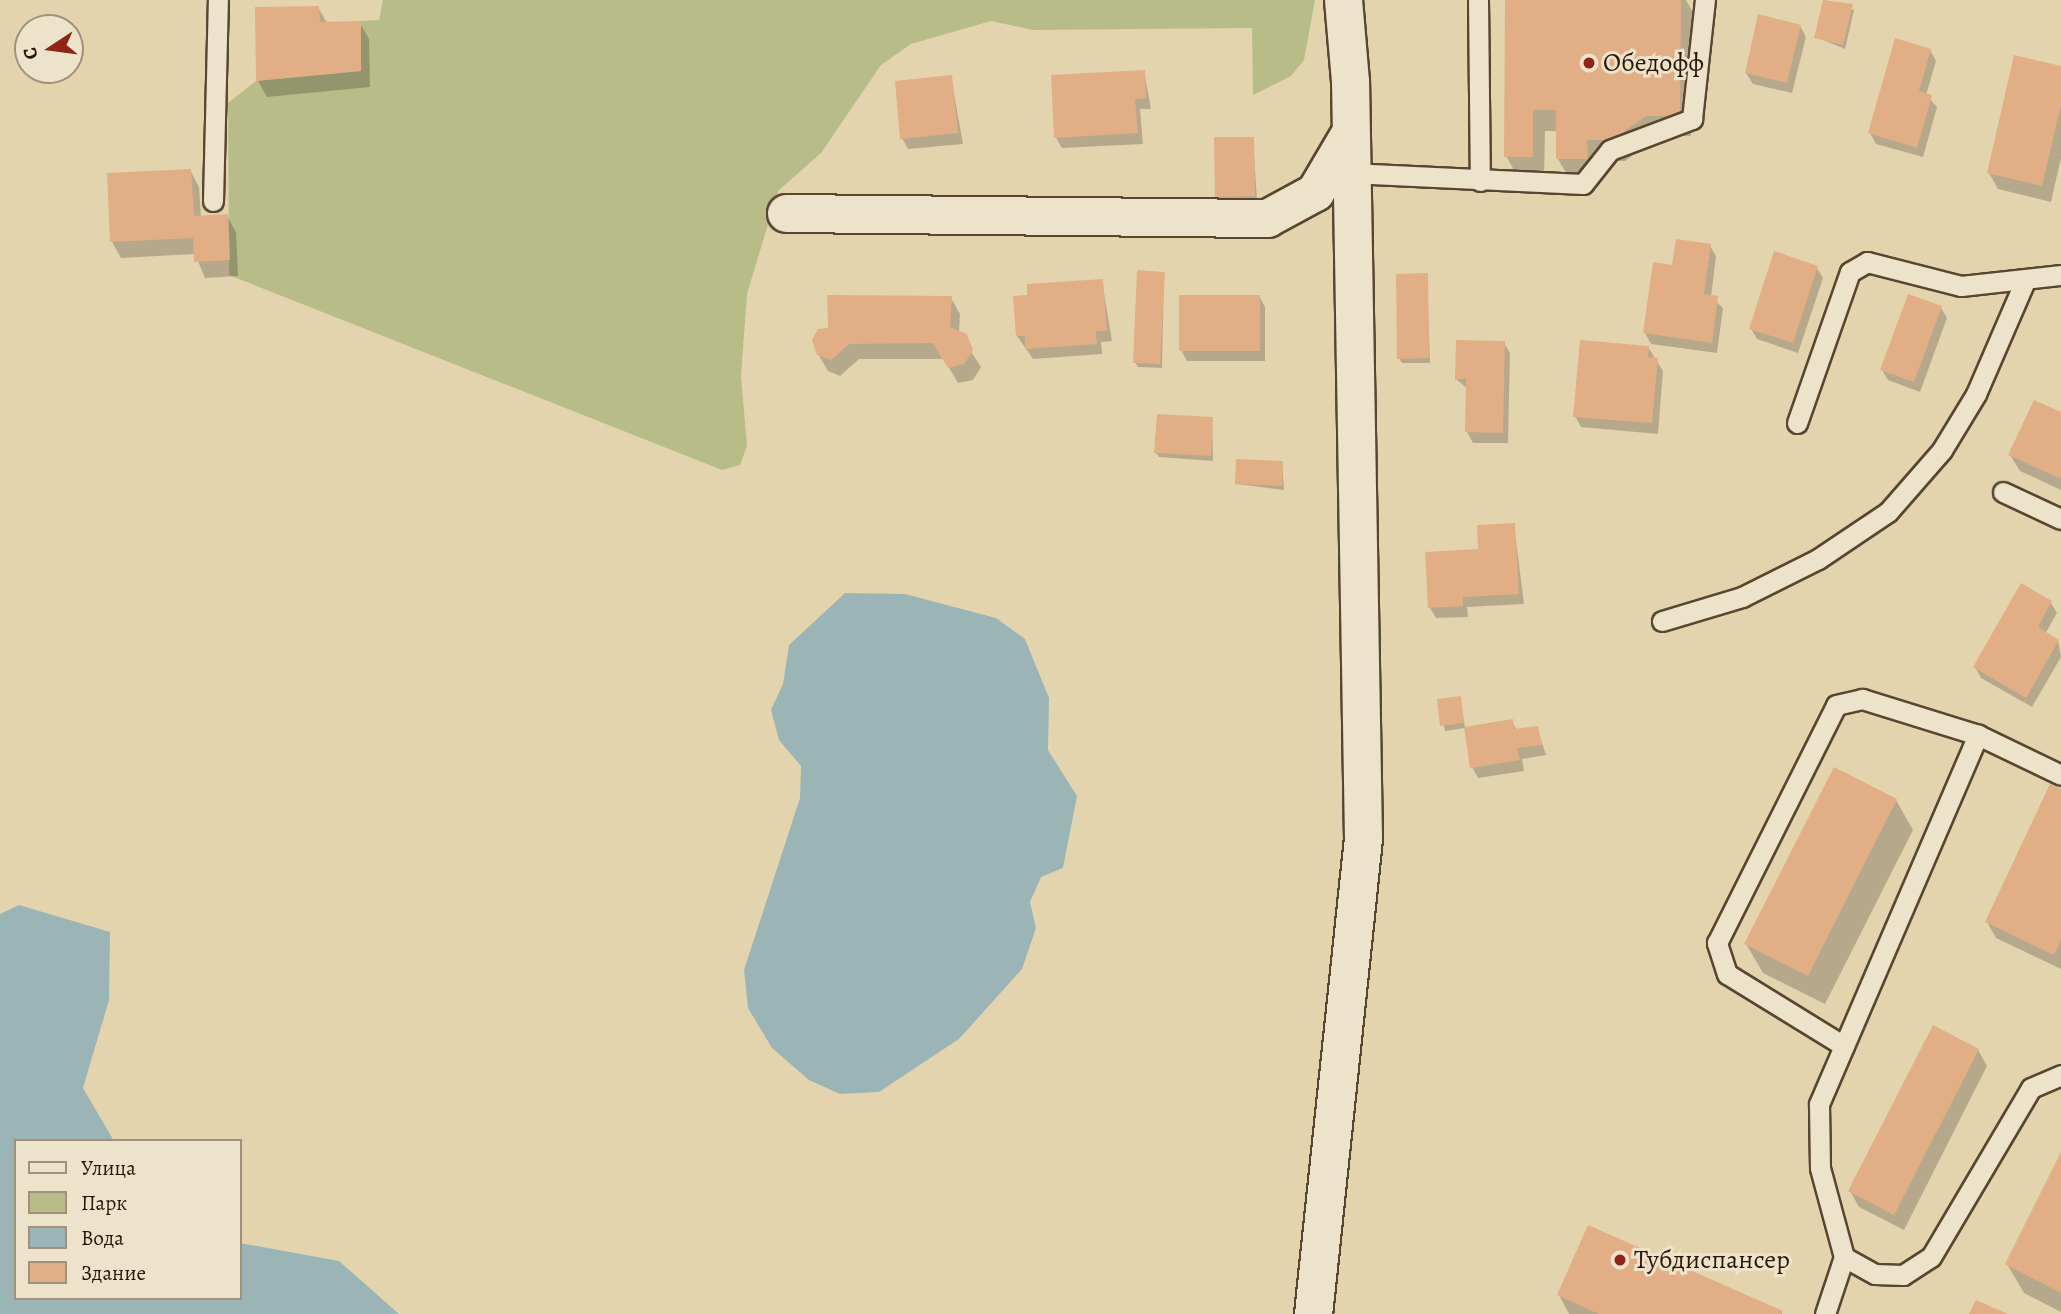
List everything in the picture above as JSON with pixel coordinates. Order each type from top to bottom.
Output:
[{"type":"street","points":[[1313,1314],[1363,838],[1350,132],[1343,0]]},
{"type":"street","points":[[786,213],[1267,218],[1315,192],[1350,132]]},
{"type":"lane","points":[[213,201],[218,0]]},
{"type":"lane","points":[[1478,0],[1480,181]]},
{"type":"lane","points":[[1350,173],[1583,184],[1610,150],[1685,125],[1698,98],[1705,0]]},
{"type":"lane","points":[[1797,423],[1850,272],[1867,262],[1961,286],[2061,275]]},
{"type":"lane","points":[[1662,621],[1741,597],[1818,559],[1888,512],[1942,450],[1976,394],[2025,281]]},
{"type":"lane","points":[[2003,492],[2061,519]]},
{"type":"lane","points":[[1844,1045],[1727,974],[1717,943],[1836,705],[1862,699],[1978,735],[2061,775]]},
{"type":"lane","points":[[1825,1314],[1844,1257],[1821,1168],[1819,1104],[1978,735]]},
{"type":"lane","points":[[1844,1257],[1875,1275],[1903,1275],[1931,1256],[2031,1088],[2061,1075]]},
{"type":"green space","points":[[383,0],[1315,0],[1304,60],[1291,76],[1253,95],[1252,28],[1033,30],[991,21],[911,44],[881,65],[821,153],[778,191],[747,294],[741,376],[747,446],[740,465],[722,470],[229,275],[228,103],[256,81],[361,71],[361,21],[379,20]]},
{"type":"water","points":[[845,593],[905,594],[996,618],[1025,639],[1049,698],[1048,750],[1077,796],[1063,868],[1041,877],[1030,902],[1036,928],[1022,969],[959,1039],[879,1092],[840,1094],[809,1080],[772,1048],[748,1008],[744,970],[800,798],[801,766],[779,740],[771,710],[783,684],[789,645]]},
{"type":"water","points":[[19,905],[110,932],[109,1000],[83,1088],[113,1139],[14,1139],[14,1300],[242,1300],[242,1243],[339,1261],[399,1314],[0,1314],[0,914]]},
{"type":"building","points":[[1505,0],[1681,0],[1680,116],[1646,116],[1612,140],[1587,140],[1588,159],[1556,159],[1556,110],[1533,110],[1533,157],[1504,157]]},
{"type":"building","points":[[1823,0],[1853,4],[1843,45],[1814,38]]},
{"type":"building","points":[[319,6],[320,22],[361,21],[361,71],[256,81],[255,7]]},
{"type":"building","points":[[1758,14],[1801,25],[1787,83],[1745,73]]},
{"type":"building","points":[[1895,38],[1931,49],[1919,91],[1932,95],[1917,148],[1868,133]]},
{"type":"building","points":[[2014,55],[2061,66],[2061,105],[2042,186],[1987,173]]},
{"type":"building","points":[[1145,70],[1146,98],[1135,99],[1138,133],[1054,138],[1051,75]]},
{"type":"building","points":[[952,75],[958,133],[900,139],[895,81]]},
{"type":"building","points":[[1214,137],[1254,137],[1255,196],[1215,197]]},
{"type":"building","points":[[191,169],[194,216],[228,214],[230,260],[194,262],[193,238],[110,242],[107,173]]},
{"type":"building","points":[[1676,239],[1711,244],[1704,294],[1718,296],[1712,343],[1643,333],[1653,262],[1672,265]]},
{"type":"building","points":[[1774,251],[1818,266],[1793,343],[1749,329]]},
{"type":"building","points":[[1137,270],[1165,272],[1160,364],[1133,363]]},
{"type":"building","points":[[1428,273],[1429,358],[1397,359],[1396,274]]},
{"type":"building","points":[[1103,279],[1107,331],[1096,331],[1097,344],[1025,349],[1025,336],[1016,336],[1013,296],[1027,295],[1027,284]]},
{"type":"building","points":[[1908,294],[1942,306],[1914,382],[1880,370]]},
{"type":"building","points":[[827,295],[952,296],[950,327],[967,334],[973,350],[964,364],[948,368],[933,343],[849,344],[831,360],[817,355],[812,340],[818,329],[828,328]]},
{"type":"building","points":[[1179,295],[1260,295],[1260,351],[1179,351]]},
{"type":"building","points":[[1456,340],[1505,341],[1503,433],[1465,432],[1466,378],[1455,380]]},
{"type":"building","points":[[1580,340],[1649,346],[1648,357],[1658,358],[1652,423],[1573,417]]},
{"type":"building","points":[[2034,400],[2061,412],[2061,479],[2008,455]]},
{"type":"building","points":[[1157,414],[1213,417],[1211,456],[1154,453]]},
{"type":"building","points":[[1236,459],[1283,461],[1282,486],[1235,484]]},
{"type":"building","points":[[1515,523],[1519,594],[1463,597],[1463,606],[1428,608],[1425,552],[1478,549],[1477,525]]},
{"type":"building","points":[[2021,583],[2052,601],[2038,627],[2059,640],[2026,698],[1973,667]]},
{"type":"building","points":[[1461,696],[1464,723],[1440,726],[1437,699]]},
{"type":"building","points":[[1513,719],[1514,729],[1538,726],[1542,745],[1517,748],[1520,760],[1470,768],[1464,727]]},
{"type":"building","points":[[1834,767],[1897,799],[1808,976],[1744,944]]},
{"type":"building","points":[[2050,784],[2061,789],[2061,940],[2054,955],[1985,922]]},
{"type":"building","points":[[1933,1025],[1979,1049],[1894,1215],[1848,1191]]},
{"type":"building","points":[[2061,1152],[2061,1293],[2005,1264]]},
{"type":"building","name":"Тубдиспансер","points":[[1588,1225],[1783,1311],[1781,1314],[1599,1314],[1557,1295]]},
{"type":"building","points":[[1976,1300],[2008,1314],[1969,1314]]},
{"type":"place","name":"Обедофф","points":[[1589,63]]},
{"type":"place","name":"Тубдиспансер","points":[[1620,1260]]}]
